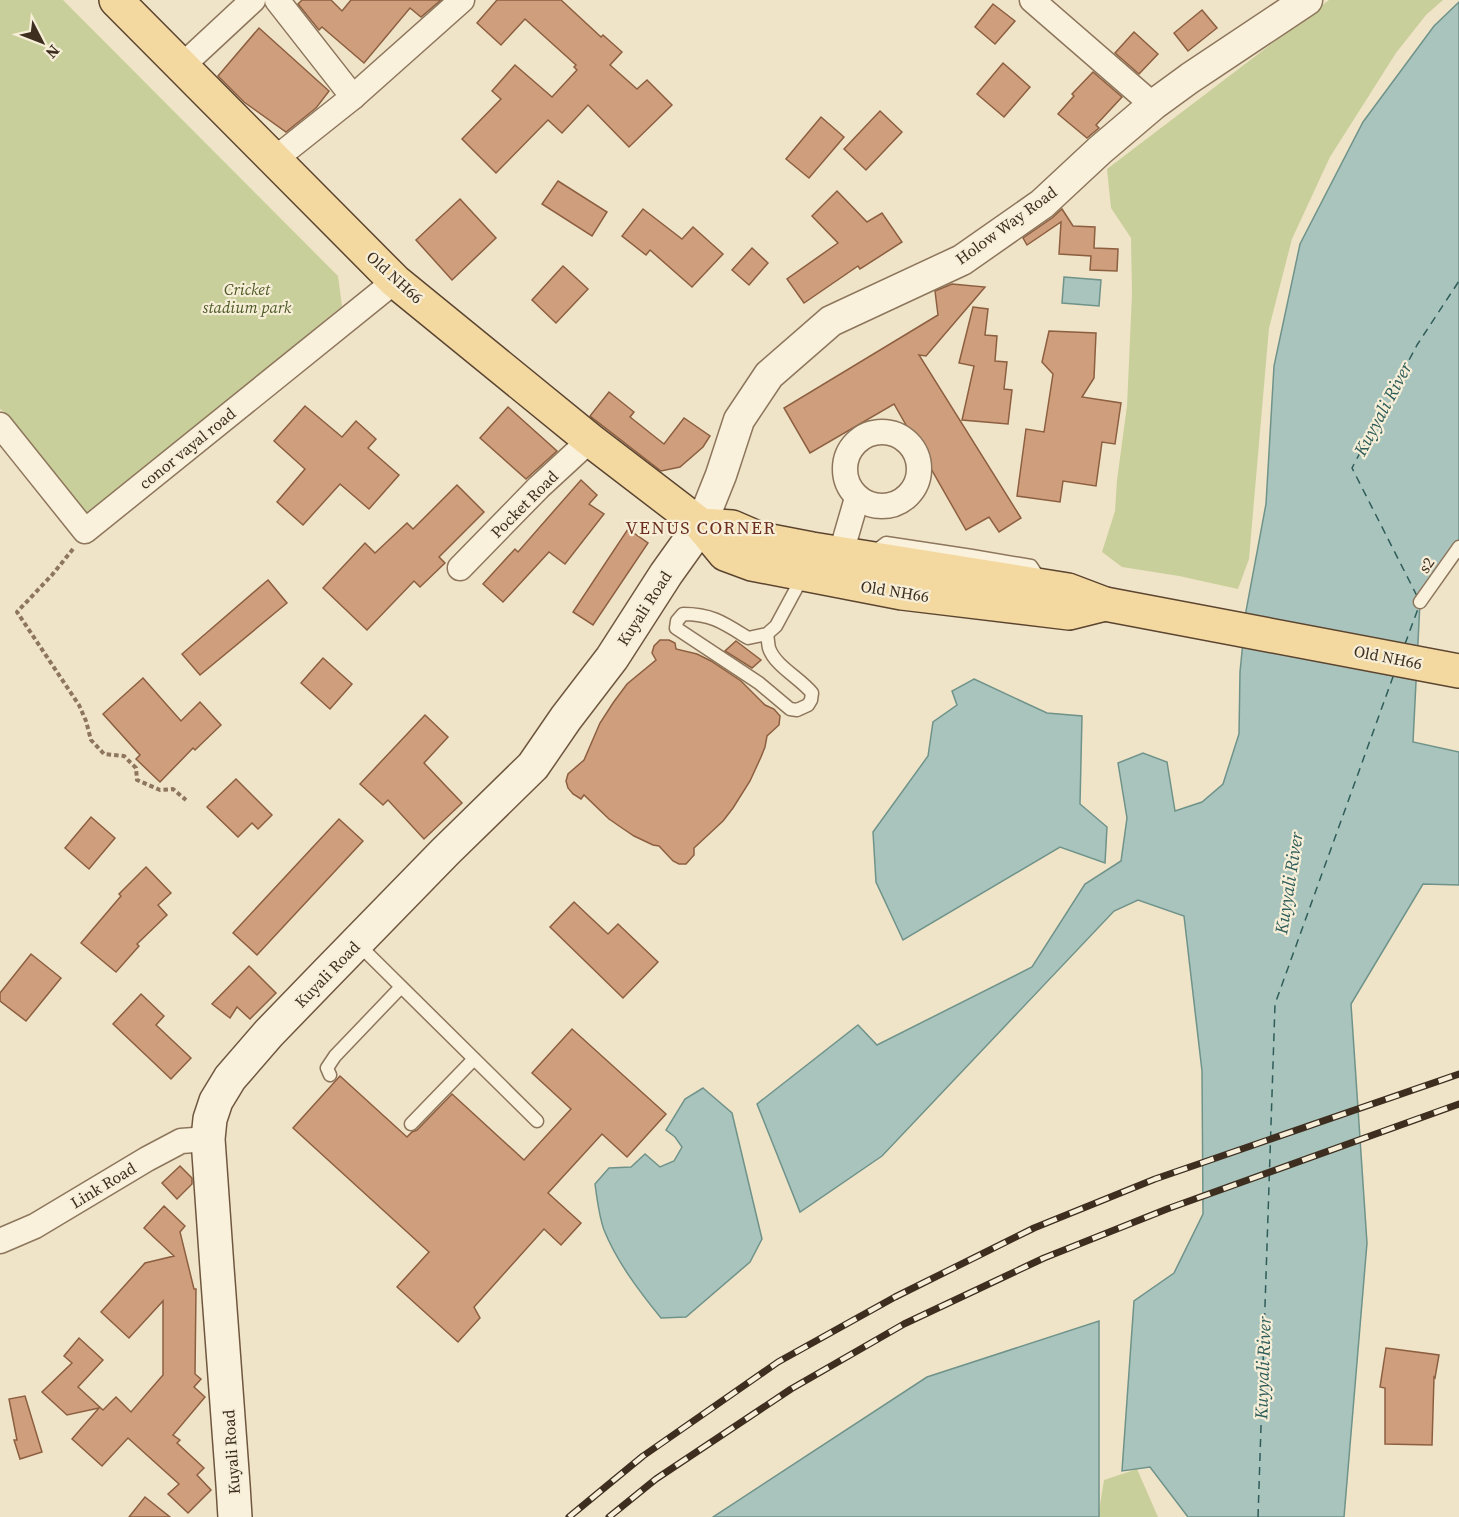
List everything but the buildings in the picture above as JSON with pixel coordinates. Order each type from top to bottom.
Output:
[{"type":"main road","name":"Old NH66","points":[[116,0],[395,281],[590,440],[701,525],[725,554],[752,564],[902,593],[1068,613],[1105,604]]},
{"type":"main road","name":"Old NH66","points":[[701,525],[732,527],[760,539],[854,556],[1068,590],[1105,604],[1459,671]]},
{"type":"main road","name":"Kuyali Road","points":[[235,1517],[208,1138],[210,1119],[216,1101],[230,1078],[269,1033],[445,852],[533,766],[612,658],[666,574],[701,525]]},
{"type":"street","points":[[182,66],[253,0]]},
{"type":"street","points":[[277,0],[353,97]]},
{"type":"street","points":[[275,159],[353,97],[462,0]]},
{"type":"street","points":[[1032,0],[1153,105]]},
{"type":"street","name":"Holow Way Road","points":[[701,525],[739,420],[769,375],[831,321],[962,260],[1042,204],[1153,105],[1307,0]]},
{"type":"street","name":"conor vayal road","points":[[85,531],[395,281]]},
{"type":"street","points":[[0,425],[85,531]]},
{"type":"street","name":"Pocket Road","points":[[460,568],[539,487],[590,440]]},
{"type":"street","points":[[854,556],[857,498]]},
{"type":"street","name":"Link Road","points":[[0,1241],[35,1226],[147,1158],[181,1141],[208,1138]]},
{"type":"lane","name":"s2","points":[[1420,602],[1459,547]]},
{"type":"lane","points":[[767,634],[769,649],[776,660],[812,693],[808,705],[802,709],[790,709],[759,683],[675,628],[676,621],[683,614],[700,614],[723,622],[748,638],[767,634],[776,626],[804,575]]},
{"type":"lane","points":[[357,943],[537,1121]]},
{"type":"lane","points":[[330,1075],[327,1068],[335,1056],[401,987]]},
{"type":"lane","points":[[411,1124],[474,1059]]},
{"type":"path","points":[[85,531],[52,575],[17,612],[79,705],[91,740],[104,753],[124,756],[136,768],[137,780],[160,790],[173,789],[186,800]]},
{"type":"green space","name":"Cricket stadium park","points":[[0,0],[63,0],[338,276],[342,306],[87,517],[0,409]]},
{"type":"green space","points":[[1329,0],[1443,0],[1426,15],[1396,53],[1330,157],[1292,239],[1269,328],[1249,559],[1238,589],[1122,567],[1102,552],[1115,511],[1127,406],[1132,294],[1131,238],[1111,208],[1107,169]]},
{"type":"green space","points":[[1137,1469],[1158,1517],[1098,1517],[1104,1480]]},
{"type":"water","name":"Kuyyali River","points":[[1459,2],[1459,541],[1420,602],[1413,742],[1459,752],[1459,885],[1423,884],[1351,1004],[1367,1243],[1344,1517],[1188,1517],[1150,1467],[1122,1471],[1134,1301],[1174,1273],[1203,1214],[1202,1071],[1184,916],[1138,900],[1114,911],[882,1156],[800,1212],[757,1104],[858,1025],[877,1045],[1032,967],[1085,884],[1121,861],[1127,818],[1118,763],[1143,753],[1167,762],[1175,811],[1202,802],[1223,784],[1239,734],[1240,672],[1246,611],[1266,504],[1274,366],[1300,244],[1363,122],[1434,26]]},
{"type":"water","points":[[1064,277],[1101,280],[1099,306],[1062,303]]},
{"type":"water","points":[[974,679],[1047,713],[1082,716],[1080,804],[1107,827],[1105,863],[1060,847],[903,940],[876,882],[873,832],[928,756],[933,722],[957,705],[952,691]]},
{"type":"water","points":[[703,1088],[732,1113],[762,1239],[750,1262],[686,1317],[661,1318],[629,1276],[609,1242],[598,1207],[595,1184],[609,1168],[631,1167],[645,1154],[660,1167],[674,1161],[682,1147],[666,1130],[685,1099]]},
{"type":"water","points":[[1099,1321],[1099,1517],[713,1517],[927,1377]]},
{"type":"ferry route","points":[[1417,596],[1352,468],[1417,345],[1459,281]]},
{"type":"ferry route","points":[[1405,644],[1419,606]]},
{"type":"ferry route","points":[[1258,1517],[1275,1004],[1394,674]]},
{"type":"railway","points":[[569,1517],[643,1456],[778,1362],[895,1297],[1034,1228],[1155,1179],[1459,1074]]},
{"type":"railway","points":[[609,1517],[656,1479],[791,1389],[904,1324],[1044,1258],[1167,1209],[1459,1104]]},
{"type":"district","name":"VENUS CORNER","points":[[701,528]]}]
